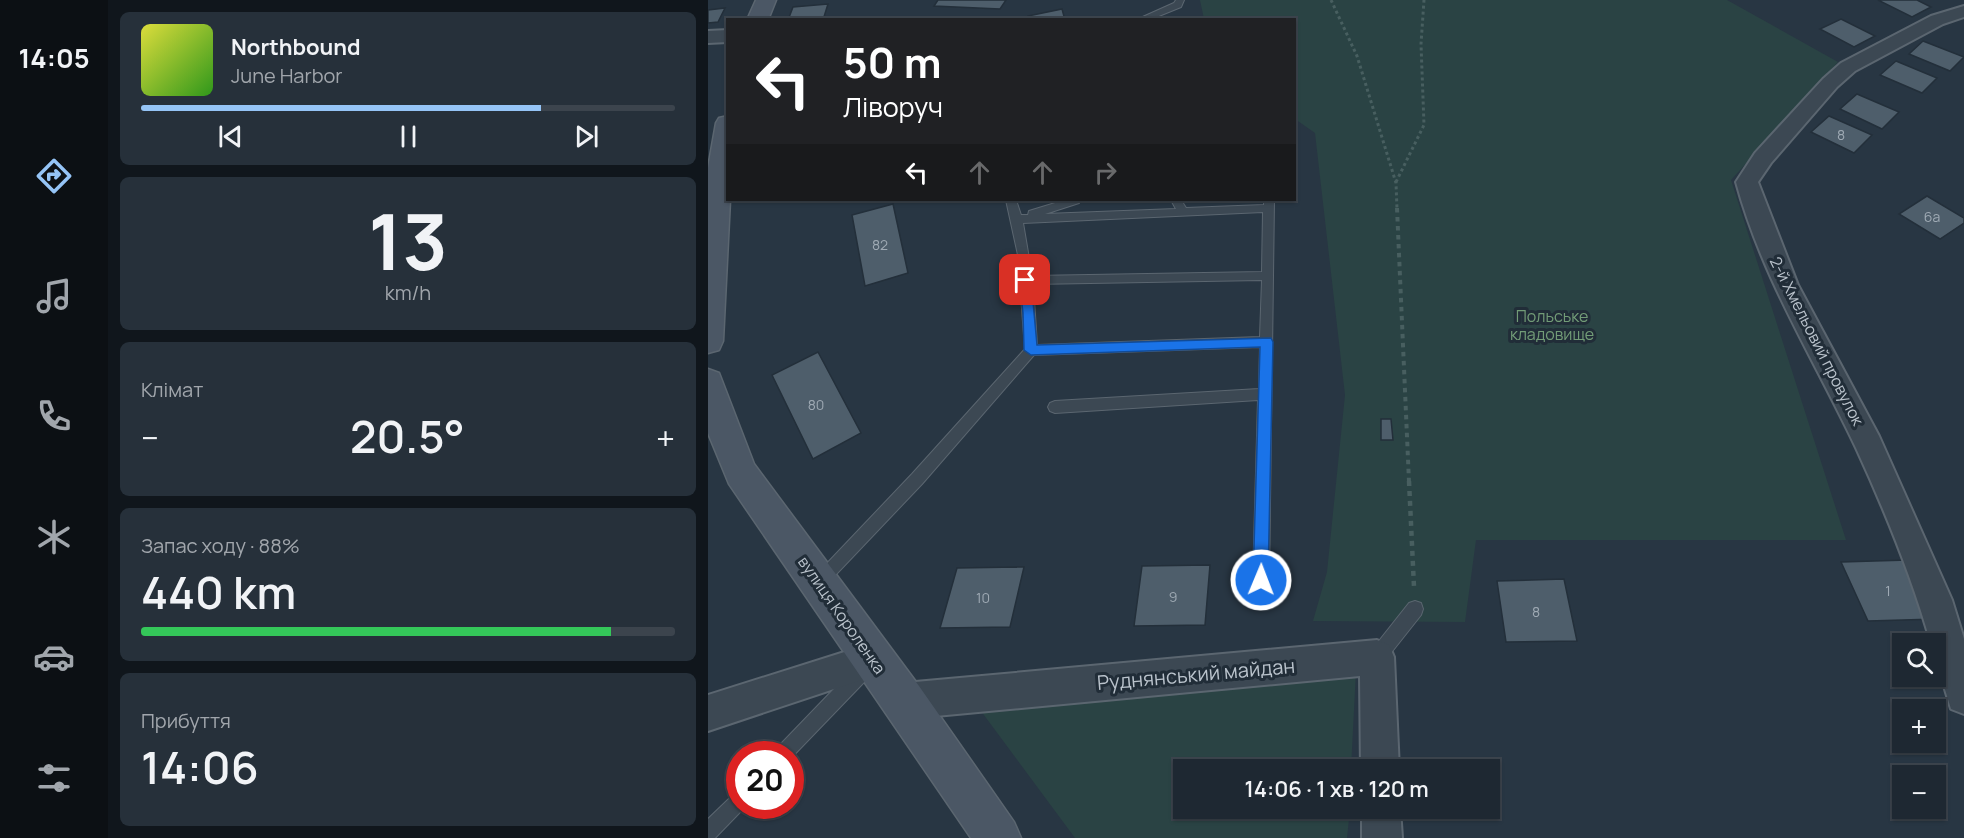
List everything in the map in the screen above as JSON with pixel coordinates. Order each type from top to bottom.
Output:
[{"type":"street","points":[[758,18],[766,0]]},
{"type":"street","name":"2-й Хмельовий провулок","points":[[1964,11],[1929,24],[1848,67],[1763,158],[1747,182],[1785,285],[1869,445],[1935,600],[1964,696]]},
{"type":"street","points":[[708,37],[726,36]]},
{"type":"street","points":[[708,341],[713,251],[726,133]]},
{"type":"street","name":"вулиця Короленка","points":[[708,382],[718,417],[741,473],[904,701],[998,838]]},
{"type":"street","points":[[1377,657],[1380,759]]},
{"type":"street","name":"Руднянський майдан","points":[[904,701],[1377,657]]},
{"type":"street","points":[[708,713],[873,660]]},
{"type":"street","points":[[1381,819],[1382,838]]},
{"type":"lane","points":[[1145,18],[1178,5],[1180,0]]},
{"type":"lane","points":[[819,582],[917,478],[1031,350],[1029,313],[1017,219],[1011,201]]},
{"type":"lane","points":[[1017,219],[1072,201]]},
{"type":"lane","points":[[1177,201],[1183,212]]},
{"type":"lane","points":[[1017,219],[1183,212],[1269,204],[1261,580]]},
{"type":"lane","points":[[1025,280],[1268,276]]},
{"type":"lane","points":[[1031,350],[1266,342]]},
{"type":"lane","points":[[1055,408],[1265,394]]},
{"type":"lane","points":[[1377,657],[1415,609]]},
{"type":"lane","points":[[795,741],[873,660]]},
{"type":"lane","points":[[708,832],[726,814]]},
{"type":"path","points":[[1331,0],[1357,56],[1396,183],[1415,609]]},
{"type":"path","points":[[1396,183],[1424,125],[1421,44],[1424,0]]},
{"type":"green space","name":"Польське кладовище","points":[[1200,0],[1727,0],[1838,62],[1731,180],[1846,540],[1476,540],[1465,622],[1313,621],[1327,572],[1345,395],[1315,133],[1296,120],[1296,18],[1204,18]]},
{"type":"green space","points":[[1356,670],[1352,759],[1173,759],[1173,819],[1349,819],[1347,838],[1075,838],[978,707],[1276,684]]},
{"type":"building","points":[[938,0],[1006,0],[1000,9],[934,6]]},
{"type":"building","points":[[1878,0],[1917,0],[1931,7],[1912,17]]},
{"type":"building","points":[[828,4],[824,18],[789,18],[793,7]]},
{"type":"building","points":[[725,8],[718,22],[708,23],[708,10]]},
{"type":"building","points":[[1062,9],[1064,18],[1028,18],[1028,16]]},
{"type":"building","points":[[1841,19],[1875,36],[1854,47],[1820,29]]},
{"type":"building","points":[[1923,41],[1964,57],[1950,71],[1909,54]]},
{"type":"building","points":[[1896,61],[1937,78],[1922,93],[1880,75]]},
{"type":"building","points":[[1857,94],[1899,112],[1882,129],[1840,109]]},
{"type":"building","points":[[1829,116],[1872,135],[1854,153],[1811,132]]},
{"type":"building","points":[[1927,196],[1964,218],[1964,223],[1940,239],[1899,214]]},
{"type":"building","points":[[893,204],[908,273],[865,286],[852,215]]},
{"type":"building","points":[[818,352],[861,433],[813,459],[772,375]]},
{"type":"building","points":[[1381,419],[1391,419],[1393,440],[1381,440]]},
{"type":"building","points":[[1908,560],[1937,619],[1868,621],[1841,562]]},
{"type":"building","points":[[1210,565],[1205,625],[1134,626],[1142,566]]},
{"type":"building","points":[[1024,567],[1010,627],[940,628],[957,568]]},
{"type":"building","points":[[1564,579],[1577,641],[1506,642],[1497,581]]},
{"type":"route","points":[[1025,280],[1031,350],[1266,342],[1261,580]]}]
